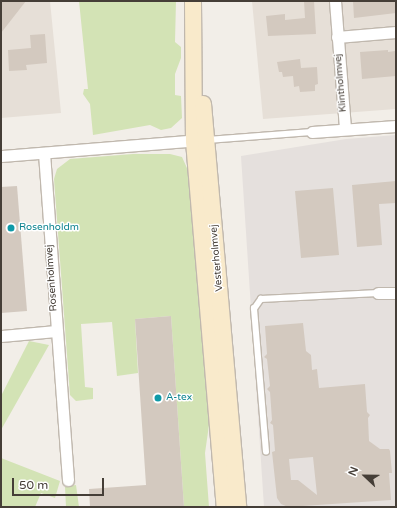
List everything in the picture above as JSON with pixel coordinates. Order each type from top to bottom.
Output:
[{"type":"street","name":"Klintholmvej","points":[[335,1],[345,129]]},
{"type":"street","name":"Vesterholmvej","points":[[193,5],[200,140],[225,507]]},
{"type":"street","points":[[337,37],[396,32]]},
{"type":"street","points":[[312,132],[396,126]]},
{"type":"street","points":[[1,156],[200,140]]},
{"type":"street","name":"Vesterholmvej","points":[[200,140],[238,507]]},
{"type":"street","name":"Rosenholmvej","points":[[44,153],[68,480]]},
{"type":"street","points":[[378,293],[396,293]]},
{"type":"street","points":[[1,336],[56,331]]},
{"type":"lane","points":[[200,140],[312,132]]},
{"type":"lane","points":[[266,452],[254,309],[261,300],[378,293]]},
{"type":"shaded area","points":[[1,1],[50,1],[61,113],[1,118]]},
{"type":"shaded area","points":[[252,1],[396,1],[396,109],[263,119]]},
{"type":"shaded area","points":[[396,135],[396,507],[264,507],[241,156],[346,139]]},
{"type":"green space","points":[[79,1],[176,1],[175,42],[181,47],[181,58],[175,74],[175,95],[181,96],[182,118],[171,128],[161,130],[150,125],[93,135],[90,104],[83,94],[84,89],[88,89]]},
{"type":"green space","points":[[133,154],[170,154],[182,157],[191,177],[210,418],[205,453],[209,507],[184,507],[171,316],[135,319],[138,373],[117,376],[112,322],[81,324],[85,387],[93,388],[93,399],[76,401],[70,395],[54,179],[57,169],[70,159]]},
{"type":"green space","points":[[29,341],[49,345],[1,430],[1,396]]},
{"type":"green space","points":[[1,458],[60,481],[55,498],[41,493],[35,507],[1,507]]},
{"type":"green space","points":[[76,485],[79,507],[66,507],[65,487]]},
{"type":"building","points":[[2,1],[26,1],[1,33],[1,6]]},
{"type":"building","points":[[304,1],[314,1],[316,34],[268,36],[266,16],[285,14],[285,20],[305,18]]},
{"type":"building","points":[[353,1],[396,1],[396,13],[354,18]]},
{"type":"building","points":[[45,34],[47,63],[26,65],[27,70],[9,71],[8,50],[31,48],[30,35]]},
{"type":"building","points":[[388,50],[388,52],[395,51],[396,76],[362,79],[360,52]]},
{"type":"building","points":[[300,59],[301,68],[317,67],[318,84],[315,85],[315,91],[300,92],[299,86],[294,87],[293,76],[283,77],[282,72],[279,72],[277,62]]},
{"type":"building","points":[[396,181],[396,203],[379,204],[382,245],[357,247],[352,185]]},
{"type":"building","name":"Rosenholdm","points":[[17,186],[27,311],[1,313],[1,187]]},
{"type":"building","points":[[333,188],[339,255],[301,258],[295,191]]},
{"type":"building","name":"A-tex","points":[[171,316],[184,507],[90,507],[89,489],[146,485],[135,319]]},
{"type":"building","points":[[303,323],[306,351],[311,355],[312,370],[317,369],[319,388],[365,384],[367,412],[370,415],[368,418],[369,441],[380,449],[389,449],[390,451],[392,473],[389,473],[391,500],[288,507],[281,504],[277,498],[272,452],[275,451],[273,425],[270,423],[272,420],[270,392],[267,389],[270,386],[267,359],[264,357],[267,354],[265,326]],"holes":[[[313,457],[317,495],[298,480],[291,480],[289,459]]]},
{"type":"place","name":"Rosenholdm","points":[[11,228]]},
{"type":"place","name":"A-tex","points":[[158,398]]}]
